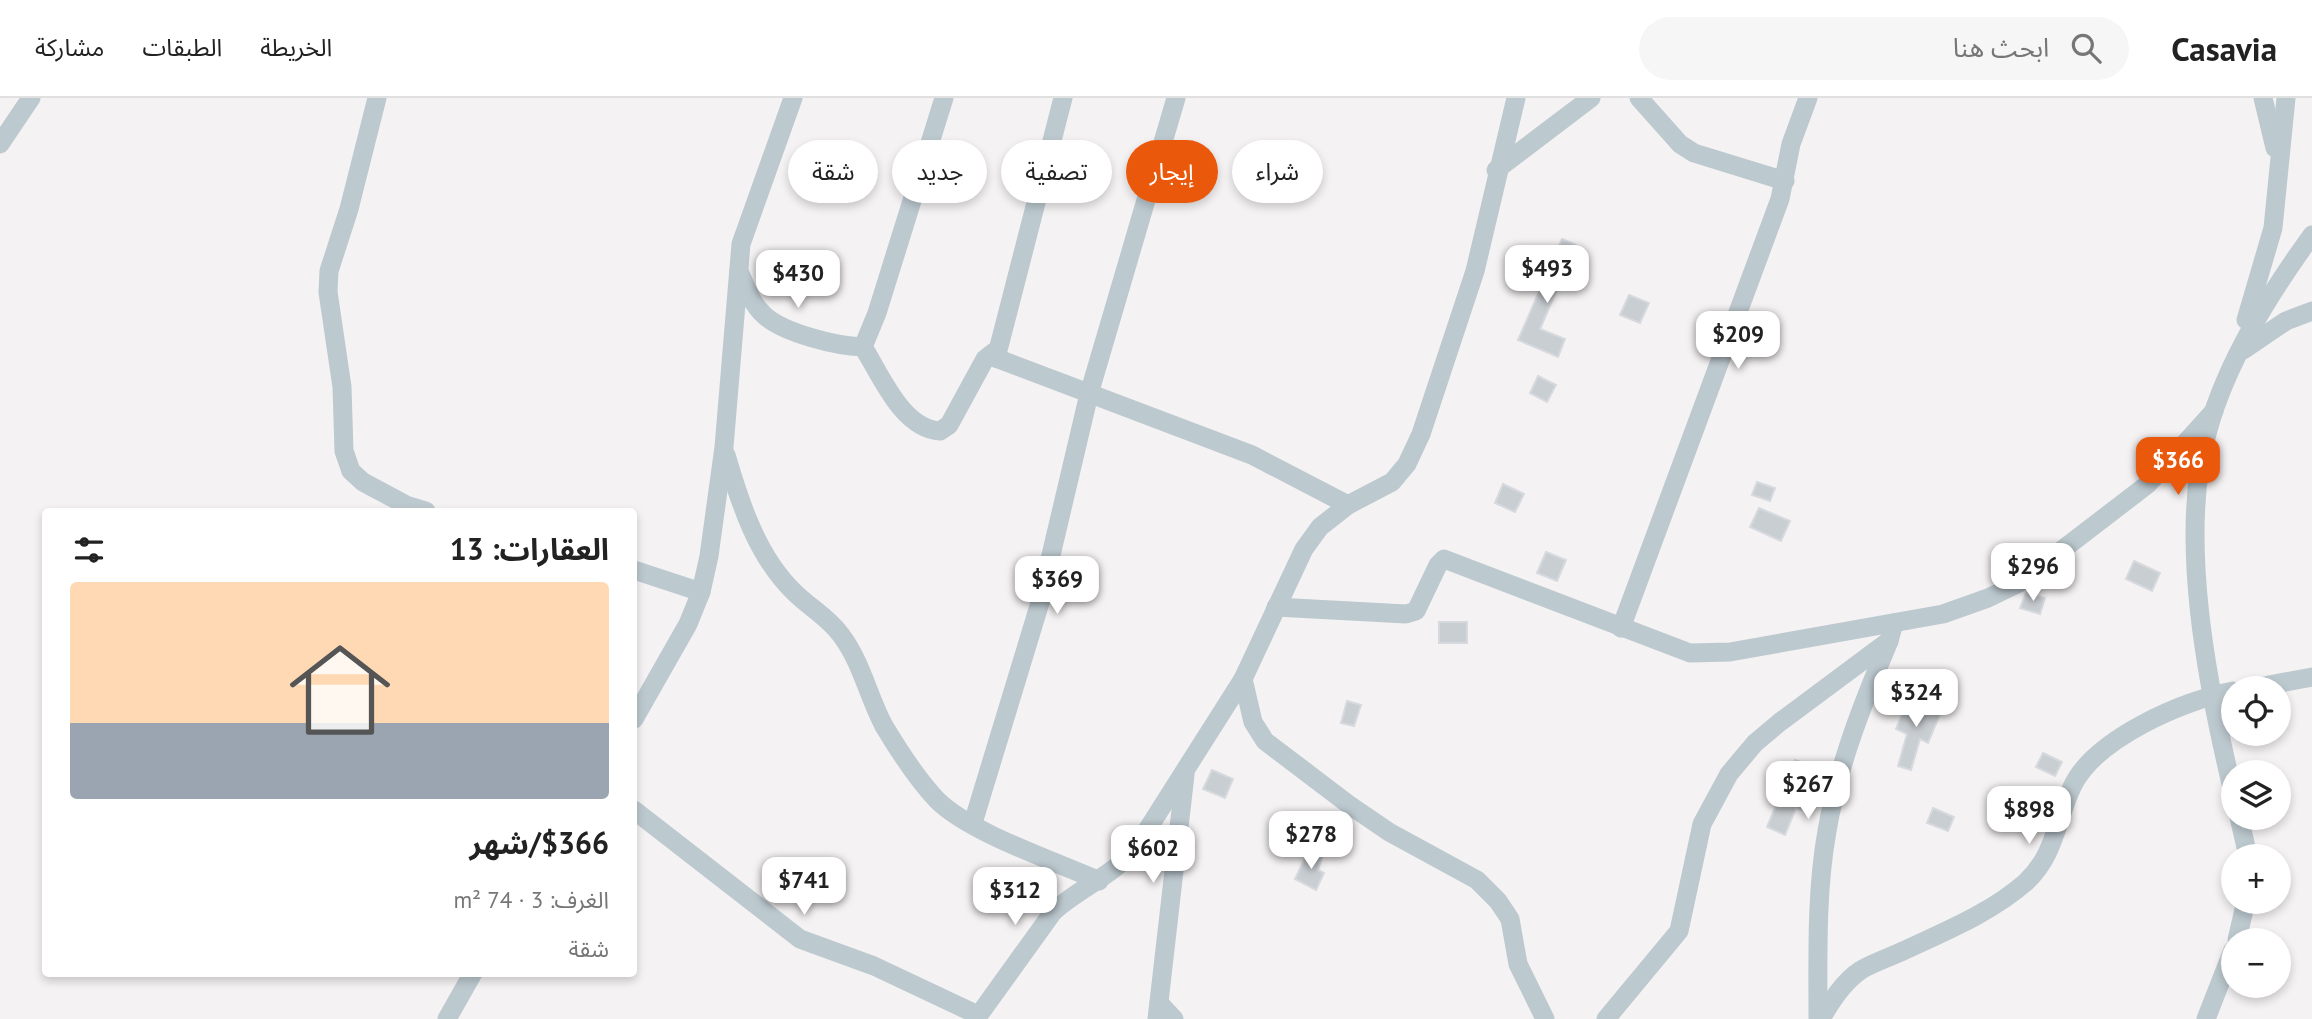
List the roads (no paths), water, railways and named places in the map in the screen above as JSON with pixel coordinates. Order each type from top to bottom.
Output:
[{"type":"street","points":[[0,144],[31,98]]},
{"type":"street","points":[[377,98],[349,209],[329,271],[328,292],[342,387],[344,451],[351,471],[363,482],[416,508]]},
{"type":"street","points":[[863,347],[877,313],[944,98]]},
{"type":"street","points":[[996,358],[1063,98]]},
{"type":"street","points":[[973,824],[1039,606],[1089,394],[1176,98]]},
{"type":"street","points":[[637,812],[800,939],[874,966],[977,1017],[1053,912],[1069,897],[1123,864],[1244,679],[1304,549],[1320,527],[1348,505],[1392,482],[1407,464],[1421,435],[1485,236],[1496,170],[1516,98]]},
{"type":"street","points":[[1496,170],[1591,98]]},
{"type":"street","points":[[1640,98],[1680,144],[1694,153],[1785,181]]},
{"type":"street","points":[[1621,628],[1785,181],[1791,144],[1808,98]]},
{"type":"street","points":[[2263,98],[2278,159]]},
{"type":"street","points":[[2225,760],[2210,695],[2196,538],[2201,464],[2214,411],[2266,260],[2276,203],[2278,159],[2286,98]]},
{"type":"street","points":[[637,714],[688,624],[701,592],[709,556],[724,447],[737,268],[752,206],[790,100]]},
{"type":"street","points":[[2225,379],[2243,350],[2259,315],[2312,235]]},
{"type":"street","points":[[737,268],[751,299],[774,323],[834,344],[863,347]]},
{"type":"street","points":[[2243,350],[2286,321],[2312,311]]},
{"type":"street","points":[[863,347],[903,409],[928,431],[940,432],[949,425],[985,359],[993,352],[996,358],[1252,455],[1348,505]]},
{"type":"street","points":[[1276,607],[1406,614],[1416,611],[1438,565],[1444,559],[1668,647],[1706,653],[1891,632],[1968,607],[2019,583],[2148,484],[2214,411]]},
{"type":"street","points":[[724,447],[752,531],[793,592],[832,622],[850,646],[859,660],[883,724],[938,800],[973,824],[1099,881]]},
{"type":"street","points":[[637,571],[701,592]]},
{"type":"street","points":[[1606,1019],[1679,931],[1702,824],[1729,774],[1755,743],[1891,632]]},
{"type":"street","points":[[1820,1019],[1821,895],[1826,832],[1839,775],[1891,632]]},
{"type":"street","points":[[2291,681],[2312,677]]},
{"type":"street","points":[[1244,679],[1252,722],[1265,741],[1358,811],[1389,832],[1476,880],[1498,901],[1510,919],[1518,964],[1545,1019]]},
{"type":"street","points":[[1820,1019],[1836,994],[1861,971],[1992,907],[2026,881],[2048,856],[2072,786],[2092,761],[2146,721],[2221,693]]},
{"type":"street","points":[[1174,1019],[1158,1011],[1186,771]]},
{"type":"street","points":[[447,1019],[471,977]]},
{"type":"street","points":[[2206,1019],[2221,981]]}]
